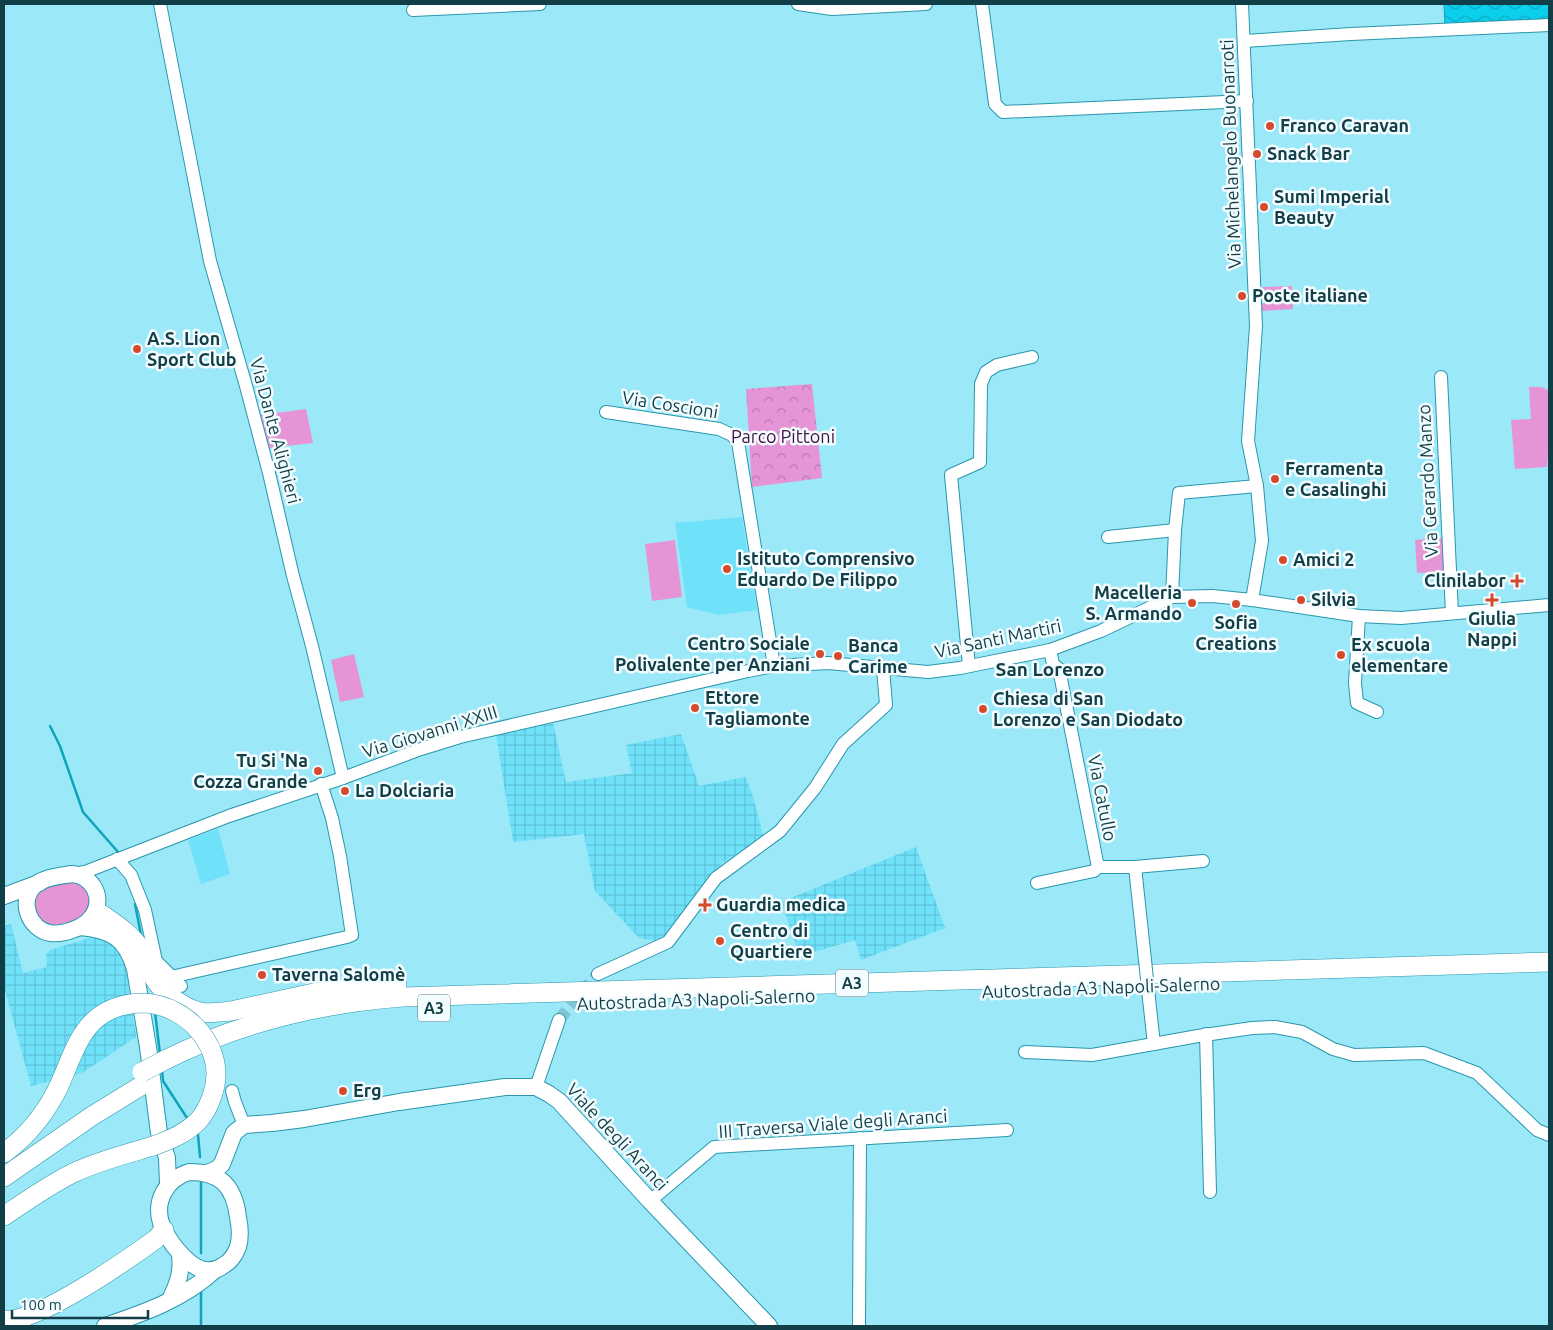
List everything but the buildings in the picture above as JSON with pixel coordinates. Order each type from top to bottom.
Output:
[{"type":"highway","points":[[98,903],[141,950],[154,980],[163,990],[190,1008],[200,1012],[231,1011],[328,990],[366,987],[427,984],[535,986],[608,990]]},
{"type":"highway","name":"Autostrada A3 Napoli-Salerno","points":[[4,1163],[87,1106],[166,1066],[214,1038],[290,1014],[345,1003],[403,997],[608,990],[1549,962]]},
{"type":"highway","name":"Autostrada A3 Napoli-Salerno","points":[[166,1066],[292,1026],[346,1015],[404,1009],[1549,974]]},
{"type":"highway","points":[[4,1153],[24,1137],[46,1110],[87,1029],[96,1018],[108,1011],[135,1003],[165,1007],[177,1012],[189,1021],[202,1033],[210,1046],[215,1061],[214,1091],[207,1108],[190,1129],[160,1152],[116,1156],[74,1173],[53,1184],[4,1216]]},
{"type":"highway","name":"Autostrada A3 Napoli-Salerno","points":[[4,1177],[143,1078]]},
{"type":"highway","points":[[4,1188],[36,1165],[92,1116]]},
{"type":"highway","points":[[4,1320],[20,1319],[36,1314],[75,1292],[156,1239],[164,1230]]},
{"type":"main road","points":[[4,896],[41,882],[72,874],[84,877],[91,882],[111,934],[126,948],[132,958],[135,969],[149,1056],[160,1152],[168,1184]]},
{"type":"main road","points":[[41,882],[34,886],[27,899],[27,911],[32,922],[42,930],[50,933],[58,933],[80,927],[92,917],[98,903]]},
{"type":"main road","points":[[4,903],[27,911]]},
{"type":"main road","points":[[80,927],[111,934]]},
{"type":"main road","points":[[207,1173],[217,1169],[222,1164],[234,1133],[244,1124],[304,1119],[398,1102],[505,1087],[536,1087]]},
{"type":"main road","name":"Viale degli Aranci","points":[[536,1087],[559,1101],[650,1201],[769,1326]]},
{"type":"main road","points":[[160,1152],[189,1172]]},
{"type":"main road","points":[[105,1326],[143,1314],[185,1293],[231,1260],[236,1252],[240,1234],[237,1208],[231,1190],[231,1168],[227,1152]]},
{"type":"main road","points":[[215,1270],[198,1268],[191,1265],[180,1254],[160,1222],[160,1205],[168,1184],[175,1178],[189,1172],[214,1175],[231,1190]]},
{"type":"main road","points":[[170,1300],[181,1271],[180,1254]]},
{"type":"street","name":"Via Dante Alighieri","points":[[160,4],[210,261],[269,473],[343,778]]},
{"type":"street","points":[[413,10],[540,4]]},
{"type":"street","points":[[798,4],[832,9],[926,4]]},
{"type":"street","points":[[982,4],[995,104],[1003,112],[1247,100]]},
{"type":"street","name":"Via Michelangelo Buonarroti","points":[[1242,4],[1256,326],[1248,441],[1257,486],[1262,541],[1252,600]]},
{"type":"street","points":[[1244,41],[1549,25]]},
{"type":"street","points":[[969,666],[951,475],[980,462],[981,384],[986,372],[997,365],[1032,357]]},
{"type":"street","name":"Via Gerardo Manzo","points":[[1441,377],[1452,613]]},
{"type":"street","name":"Via Coscioni","points":[[606,412],[719,429],[732,435],[738,442],[774,666]]},
{"type":"street","points":[[1172,597],[1175,530],[1179,493],[1257,486]]},
{"type":"street","points":[[1108,537],[1175,530]]},
{"type":"street","name":"Via Santi Martiri","points":[[774,666],[828,663],[928,672],[969,666],[1050,650],[1101,631],[1172,597],[1212,596],[1359,616],[1401,618],[1549,605]]},
{"type":"street","points":[[1359,616],[1355,683],[1357,703],[1377,712]]},
{"type":"street","name":"Via Catullo","points":[[1050,650],[1053,664],[1060,670],[1098,867]]},
{"type":"street","name":"Via Giovanni XXIII","points":[[72,874],[85,872],[229,816],[460,737],[774,666]]},
{"type":"street","points":[[598,974],[668,942],[716,878],[780,831],[814,788],[843,744],[886,705],[883,668]]},
{"type":"street","points":[[171,977],[347,937],[352,934],[340,856],[322,784]]},
{"type":"street","points":[[98,903],[98,882],[112,861],[131,875],[146,910],[156,961],[181,986]]},
{"type":"street","name":"Via Catullo","points":[[1037,883],[1094,871],[1098,867],[1135,867],[1202,861]]},
{"type":"street","points":[[1135,867],[1154,1044]]},
{"type":"street","points":[[536,1087],[559,1020]]},
{"type":"street","points":[[1025,1052],[1092,1055],[1206,1034],[1276,1027],[1302,1032],[1333,1049],[1354,1055],[1424,1052],[1477,1073],[1537,1130],[1547,1134]]},
{"type":"street","points":[[1206,1034],[1210,1192]]},
{"type":"street","points":[[232,1091],[234,1102],[244,1124]]},
{"type":"street","name":"III Traversa Viale degli Aranci","points":[[650,1201],[714,1147],[1007,1130]]},
{"type":"street","points":[[859,1326],[860,1138]]},
{"type":"shaded area","points":[[742,517],[757,610],[719,615],[687,607],[675,523]]},
{"type":"shaded area","points":[[553,723],[566,782],[632,773],[626,745],[681,734],[699,786],[745,777],[752,793],[764,838],[722,863],[661,942],[639,938],[595,891],[584,834],[513,842],[496,735]]},
{"type":"shaded area","points":[[218,829],[230,874],[201,884],[188,840]]},
{"type":"shaded area","points":[[916,847],[945,928],[861,960],[855,940],[800,956],[781,902]]},
{"type":"shaded area","points":[[11,924],[23,973],[47,967],[46,955],[50,950],[99,935],[116,948],[121,954],[126,969],[136,1037],[82,1073],[31,1086],[4,987],[4,926]]},
{"type":"green space","points":[[1292,286],[1293,309],[1262,311],[1262,304],[1268,301],[1268,298],[1262,296],[1262,287]]},
{"type":"green space","name":"Parco Pittoni","points":[[812,384],[822,478],[752,487],[746,389]]},
{"type":"green space","points":[[1529,387],[1542,387],[1549,391],[1547,467],[1515,469],[1511,420],[1531,419]]},
{"type":"green space","points":[[306,409],[313,443],[268,448],[261,415]]},
{"type":"green space","points":[[1443,538],[1445,572],[1417,573],[1415,540]]},
{"type":"green space","points":[[675,540],[682,597],[652,601],[645,544]]},
{"type":"green space","points":[[354,654],[364,697],[340,702],[331,660]]},
{"type":"green space","points":[[73,882],[79,884],[87,891],[90,901],[86,912],[72,921],[53,925],[39,919],[34,910],[37,895],[49,887]]},
{"type":"water","points":[[1444,4],[1549,4],[1549,21],[1445,26]]},
{"type":"waterway","points":[[50,726],[60,746],[83,812],[118,852]]},
{"type":"waterway","points":[[135,904],[141,935]]},
{"type":"waterway","points":[[155,1012],[160,1054]]},
{"type":"waterway","points":[[162,1069],[163,1081],[189,1121]]},
{"type":"waterway","points":[[196,1132],[198,1135],[200,1157]]},
{"type":"waterway","points":[[201,1183],[201,1253]]},
{"type":"waterway","points":[[201,1290],[201,1326]]},
{"type":"tunnel","points":[[559,1020],[598,974]]},
{"type":"place","name":"Franco Caravan","points":[[1270,126]]},
{"type":"place","name":"Snack Bar","points":[[1257,154]]},
{"type":"place","name":"Sumi Imperial Beauty","points":[[1264,207]]},
{"type":"place","name":"Poste italiane","points":[[1242,296]]},
{"type":"place","name":"A.S. Lion Sport Club","points":[[137,349]]},
{"type":"place","name":"Ferramenta e Casalinghi","points":[[1275,479]]},
{"type":"place","name":"Amici 2","points":[[1283,560]]},
{"type":"place","name":"Istituto Comprensivo Eduardo De Filippo","points":[[727,569]]},
{"type":"place","name":"Clinilabor","points":[[1517,581]]},
{"type":"place","name":"Silvia","points":[[1301,600]]},
{"type":"place","name":"Giulia Nappi","points":[[1492,600]]},
{"type":"place","name":"Macelleria S. Armando","points":[[1192,603]]},
{"type":"place","name":"Sofia Creations","points":[[1236,604]]},
{"type":"place","name":"Centro Sociale Polivalente per Anziani","points":[[820,654]]},
{"type":"place","name":"Ex scuola elementare","points":[[1341,655]]},
{"type":"place","name":"Banca Carime","points":[[838,656]]},
{"type":"place","name":"Ettore Tagliamonte","points":[[695,708]]},
{"type":"place","name":"Chiesa di San Lorenzo e San Diodato","points":[[983,709]]},
{"type":"place","name":"Tu Si 'Na Cozza Grande","points":[[318,771]]},
{"type":"place","name":"La Dolciaria","points":[[345,791]]},
{"type":"place","name":"Guardia medica","points":[[705,905]]},
{"type":"place","name":"Centro di Quartiere","points":[[720,941]]},
{"type":"place","name":"Taverna Salomè","points":[[262,975]]},
{"type":"place","name":"Erg","points":[[343,1091]]},
{"type":"district","name":"San Lorenzo","points":[[1050,669]]}]
